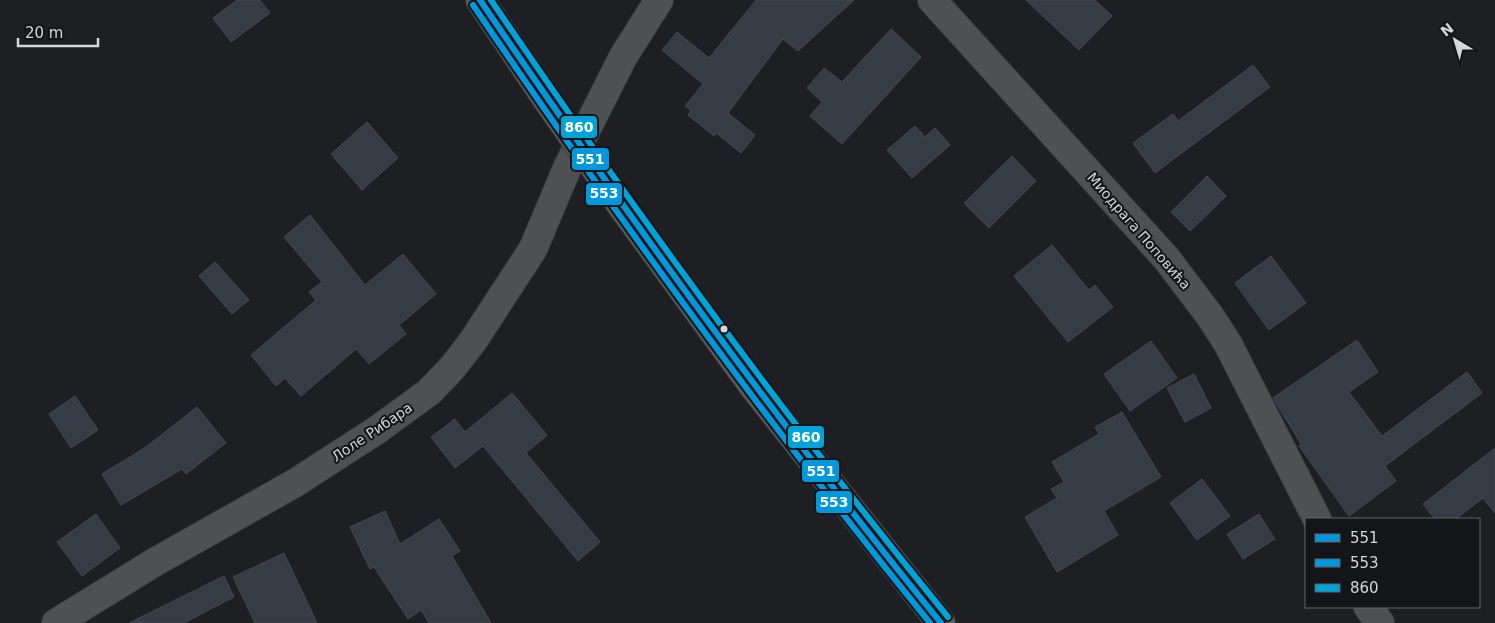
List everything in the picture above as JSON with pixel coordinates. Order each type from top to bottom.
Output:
[{"type":"main road","points":[[480,0],[621,205],[753,386],[941,623]]},
{"type":"street","name":"Лоле Рибара","points":[[56,623],[155,562],[295,484],[377,430],[429,392],[452,368],[473,341],[533,249],[582,138],[623,57],[659,0]]},
{"type":"street","name":"Миодрага Поповића","points":[[932,0],[1166,258],[1210,316],[1232,352],[1316,518]]},
{"type":"street","points":[[1369,608],[1380,623]]},
{"type":"building","points":[[237,0],[260,0],[270,13],[231,42],[213,18]]},
{"type":"building","points":[[756,0],[854,0],[798,51],[783,39],[728,113],[755,135],[741,153],[716,133],[714,136],[688,115],[691,111],[685,106],[703,84],[662,50],[677,32],[709,58]]},
{"type":"building","points":[[1026,0],[1095,0],[1112,16],[1079,50]]},
{"type":"building","points":[[891,29],[921,57],[842,144],[810,116],[822,102],[807,88],[824,68],[842,82]]},
{"type":"building","points":[[1253,65],[1270,87],[1155,173],[1133,143],[1173,114],[1178,121]]},
{"type":"building","points":[[367,122],[398,158],[362,190],[331,154]]},
{"type":"building","points":[[915,126],[925,137],[935,128],[950,145],[912,178],[887,150]]},
{"type":"building","points":[[1012,156],[1036,181],[989,228],[964,203]]},
{"type":"building","points":[[1207,176],[1226,196],[1190,231],[1171,212]]},
{"type":"building","points":[[310,215],[365,285],[403,254],[436,294],[399,325],[406,334],[369,364],[356,349],[301,396],[285,378],[276,386],[251,355],[316,300],[309,292],[322,282],[284,237]]},
{"type":"building","points":[[1052,245],[1089,290],[1095,285],[1113,307],[1068,342],[1014,276]]},
{"type":"building","points":[[1271,256],[1306,303],[1269,330],[1235,283]]},
{"type":"building","points":[[215,262],[249,300],[232,314],[199,276]]},
{"type":"building","points":[[1357,340],[1378,372],[1349,392],[1382,436],[1467,372],[1482,393],[1385,466],[1396,481],[1349,516],[1299,446],[1301,444],[1273,398]]},
{"type":"building","points":[[1151,341],[1177,378],[1130,411],[1104,374]]},
{"type":"building","points":[[1194,374],[1211,408],[1185,422],[1167,388]]},
{"type":"building","points":[[512,393],[547,435],[526,453],[600,542],[578,561],[483,446],[455,468],[431,437],[455,419],[465,432]]},
{"type":"building","points":[[75,396],[98,430],[71,448],[49,414]]},
{"type":"building","points":[[197,407],[226,443],[186,474],[182,469],[121,505],[102,474],[146,447]]},
{"type":"building","points":[[1122,412],[1161,477],[1104,511],[1118,535],[1057,572],[1025,517],[1057,498],[1051,489],[1064,482],[1052,462],[1099,434],[1095,427]]},
{"type":"building","points":[[1495,448],[1495,513],[1483,498],[1457,518],[1434,518],[1423,504]]},
{"type":"building","points":[[1202,479],[1230,516],[1197,540],[1170,503]]},
{"type":"building","points":[[385,511],[400,544],[439,519],[460,551],[452,556],[491,623],[429,623],[421,610],[408,619],[374,567],[370,569],[350,527]]},
{"type":"building","points":[[96,514],[120,548],[82,576],[57,542]]},
{"type":"building","points":[[1259,514],[1275,539],[1243,559],[1227,534]]},
{"type":"building","points":[[284,553],[317,623],[255,623],[233,577]]},
{"type":"building","points":[[224,576],[234,597],[184,623],[129,623]]},
{"type":"transit line","name":"551","points":[[480,0],[704,316],[820,471],[941,623]]},
{"type":"transit line","name":"860","points":[[491,0],[600,158],[770,391],[948,617]]},
{"type":"transit line","name":"553","points":[[473,5],[582,163],[695,319],[810,472],[930,623]]}]
